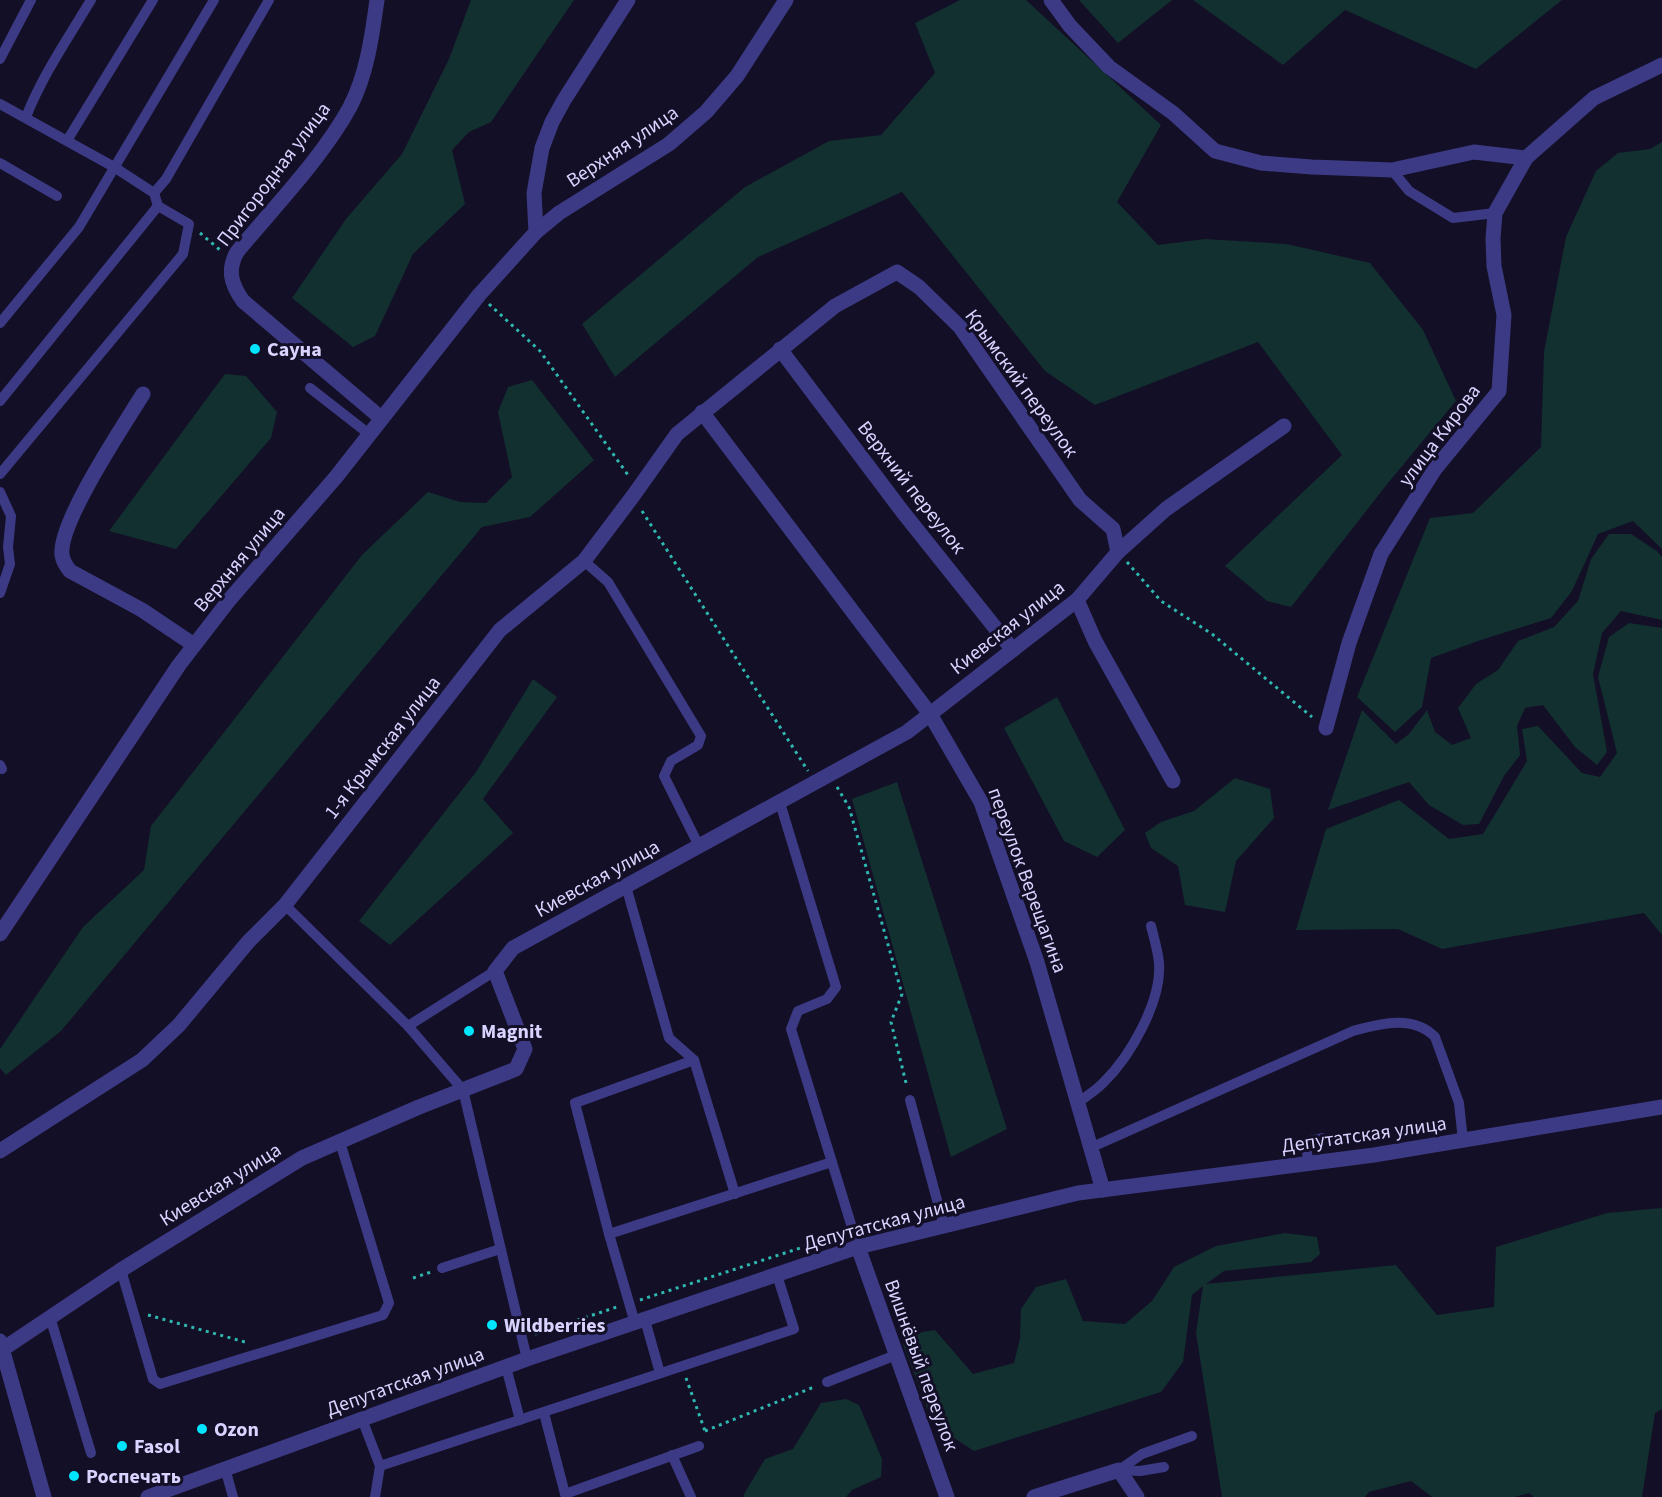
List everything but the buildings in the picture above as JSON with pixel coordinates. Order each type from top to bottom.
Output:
[{"type":"street","name":"Пригородная улица","points":[[377,0],[367,59],[351,105],[322,149],[237,252],[232,261],[231,272],[233,285],[243,301],[381,418]]},
{"type":"street","name":"Верхняя улица","points":[[537,232],[534,193],[542,148],[552,122],[628,0]]},
{"type":"street","name":"Верхняя улица","points":[[0,934],[86,807],[135,729],[194,645],[230,599],[336,477],[479,295],[537,232],[559,213],[669,144],[706,112],[737,76],[786,0]]},
{"type":"street","points":[[1051,0],[1070,26],[1109,67],[1173,113],[1215,151],[1261,163],[1392,170],[1474,153],[1526,158]]},
{"type":"street","name":"улица Кирова","points":[[1326,728],[1349,643],[1382,554],[1435,469],[1499,391],[1504,315],[1494,266],[1492,239],[1495,213],[1526,158],[1594,98],[1662,65]]},
{"type":"street","name":"Крымский переулок","points":[[780,349],[835,306],[897,272],[919,287],[960,327],[1080,500],[1113,528],[1118,552]]},
{"type":"street","name":"1-я Крымская улица","points":[[0,1151],[142,1060],[179,1025],[248,942],[285,905],[500,630],[584,561],[678,434],[780,349]]},
{"type":"street","name":"Верхний переулок","points":[[780,349],[902,511],[1013,650]]},
{"type":"street","points":[[143,394],[73,512],[63,540],[64,564],[80,578],[142,610],[194,645]]},
{"type":"street","name":"переулок Верещагина","points":[[702,412],[930,714],[981,802],[1037,962],[1102,1190]]},
{"type":"street","name":"Киевская улица","points":[[2,1345],[302,1158],[516,1069],[525,1049],[495,971],[513,948],[907,732],[1077,600],[1118,552],[1166,509],[1284,426]]},
{"type":"street","points":[[1077,600],[1095,641],[1173,782]]},
{"type":"street","name":"Депутатская улица","points":[[157,1495],[225,1468],[527,1359],[858,1247],[1078,1193],[1308,1164],[1463,1141],[1662,1107]]},
{"type":"street","name":"Вишнёвый переулок","points":[[858,1247],[947,1497]]},
{"type":"street","points":[[2,1345],[44,1497]]},
{"type":"street","points":[[1034,1497],[1119,1470],[1137,1497]]},
{"type":"lane","points":[[0,59],[31,0]]},
{"type":"lane","points":[[26,117],[32,100],[91,0]]},
{"type":"lane","points":[[68,139],[153,0]]},
{"type":"lane","points":[[0,322],[79,227],[214,0]]},
{"type":"lane","points":[[154,193],[165,179],[269,0]]},
{"type":"lane","points":[[0,104],[68,139],[114,167],[154,193],[158,207],[189,225],[183,254],[0,474]]},
{"type":"lane","points":[[0,163],[57,196]]},
{"type":"lane","points":[[1392,170],[1409,191],[1453,218],[1495,213]]},
{"type":"lane","points":[[0,400],[158,207]]},
{"type":"lane","points":[[310,388],[369,434]]},
{"type":"lane","points":[[0,492],[11,516],[4,545],[10,564],[0,592]]},
{"type":"lane","points":[[584,561],[608,582],[701,736],[698,745],[671,761],[664,776],[699,846]]},
{"type":"lane","points":[[780,803],[836,987],[827,999],[798,1011],[791,1029],[858,1247]]},
{"type":"lane","points":[[626,886],[669,1038],[694,1060],[735,1194]]},
{"type":"lane","points":[[285,905],[408,1026],[463,1090],[527,1359]]},
{"type":"lane","points":[[1077,1103],[1102,1084],[1127,1056],[1144,1024],[1155,995],[1159,964],[1151,927]]},
{"type":"lane","points":[[408,1026],[495,971]]},
{"type":"lane","points":[[1090,1148],[1353,1031],[1385,1022],[1416,1024],[1429,1030],[1435,1037],[1459,1103],[1463,1141]]},
{"type":"lane","points":[[660,1373],[640,1322],[629,1304],[575,1103],[694,1060]]},
{"type":"lane","points":[[910,1100],[944,1226]]},
{"type":"lane","points":[[1308,1164],[1305,1142],[1322,1138]]},
{"type":"lane","points":[[121,1270],[153,1380],[160,1384],[383,1315],[389,1303],[340,1142]]},
{"type":"lane","points":[[609,1234],[832,1162]]},
{"type":"lane","points":[[442,1268],[500,1249]]},
{"type":"lane","points":[[380,1466],[794,1329],[777,1275]]},
{"type":"lane","points":[[50,1317],[91,1453]]},
{"type":"lane","points":[[827,1382],[896,1355]]},
{"type":"lane","points":[[506,1367],[520,1420]]},
{"type":"lane","points":[[544,1413],[565,1494],[699,1446]]},
{"type":"lane","points":[[362,1419],[380,1466],[375,1497]]},
{"type":"lane","points":[[1119,1470],[1142,1454],[1192,1436]]},
{"type":"lane","points":[[672,1455],[691,1497]]},
{"type":"lane","points":[[1119,1470],[1140,1471],[1164,1467]]},
{"type":"lane","points":[[225,1468],[233,1497]]},
{"type":"path","points":[[189,225],[232,261]]},
{"type":"path","points":[[479,295],[540,351],[635,493],[815,783]]},
{"type":"path","points":[[1118,552],[1161,601],[1212,634],[1326,728]]},
{"type":"path","points":[[830,775],[849,807],[902,994],[891,1022],[910,1100]]},
{"type":"path","points":[[522,1338],[853,1231]]},
{"type":"path","points":[[413,1278],[442,1268]]},
{"type":"path","points":[[133,1311],[272,1350]]},
{"type":"path","points":[[682,1367],[705,1431],[699,1446]]},
{"type":"path","points":[[705,1431],[827,1382]]},
{"type":"green space","points":[[471,0],[574,0],[491,122],[469,132],[452,150],[465,204],[413,254],[375,336],[353,347],[292,298],[346,219],[402,154],[449,59]]},
{"type":"green space","points":[[960,0],[1026,0],[1161,125],[1117,202],[1158,245],[1205,239],[1287,244],[1370,263],[1423,330],[1456,401],[1388,483],[1291,607],[1267,601],[1225,566],[1342,455],[1258,342],[1095,405],[1045,371],[902,192],[758,257],[615,377],[582,324],[745,187],[829,141],[881,135],[935,73],[915,23]]},
{"type":"green space","points":[[1079,0],[1172,0],[1118,43]]},
{"type":"green space","points":[[1193,0],[1562,0],[1476,69],[1345,10],[1283,65]]},
{"type":"green space","points":[[1662,142],[1662,549],[1633,521],[1598,534],[1572,591],[1551,618],[1431,658],[1422,707],[1395,732],[1357,697],[1430,518],[1473,513],[1541,447],[1544,352],[1566,237],[1596,171],[1618,153],[1650,149]]},
{"type":"green space","points":[[225,374],[246,376],[277,412],[271,438],[176,549],[109,531]]},
{"type":"green space","points":[[532,380],[594,460],[530,517],[482,527],[61,1031],[6,1075],[0,1068],[0,1049],[83,927],[144,870],[151,826],[362,555],[428,492],[460,502],[486,503],[512,477],[498,412],[508,387]]},
{"type":"green space","points":[[1609,534],[1631,534],[1657,551],[1662,557],[1662,620],[1621,611],[1602,633],[1593,674],[1607,752],[1597,765],[1575,747],[1543,705],[1525,708],[1517,726],[1520,755],[1504,776],[1479,824],[1463,825],[1429,805],[1409,782],[1328,810],[1362,710],[1396,744],[1409,734],[1427,710],[1435,732],[1452,745],[1471,738],[1458,708],[1476,684],[1498,670],[1518,641],[1554,627],[1578,601],[1591,559]]},
{"type":"green space","points":[[1629,623],[1662,628],[1662,935],[1644,913],[1442,949],[1398,929],[1296,930],[1326,829],[1399,800],[1449,839],[1483,834],[1527,761],[1522,729],[1538,726],[1582,773],[1600,777],[1617,753],[1598,677],[1609,637]]},
{"type":"green space","points":[[533,679],[557,697],[483,799],[513,833],[390,945],[359,921],[476,772]]},
{"type":"green space","points":[[1057,697],[1125,830],[1097,857],[1064,841],[1004,728]]},
{"type":"green space","points":[[1235,778],[1270,789],[1274,818],[1236,861],[1225,912],[1185,905],[1178,866],[1151,848],[1145,833],[1161,822],[1194,811]]},
{"type":"green space","points":[[897,782],[1007,1129],[951,1157],[852,799]]},
{"type":"green space","points":[[1662,1208],[1662,1409],[1655,1413],[1642,1497],[1534,1497],[1529,1493],[1515,1497],[1432,1497],[1411,1481],[1369,1492],[1365,1497],[1222,1497],[1196,1333],[1203,1286],[1192,1295],[1183,1362],[1161,1392],[974,1451],[933,1424],[903,1344],[922,1332],[935,1330],[973,1374],[1014,1363],[1020,1338],[1021,1309],[1036,1287],[1066,1279],[1083,1321],[1125,1324],[1152,1301],[1174,1267],[1216,1246],[1285,1233],[1317,1237],[1320,1254],[1311,1262],[1224,1271],[1206,1284],[1396,1265],[1437,1315],[1494,1307],[1496,1247],[1607,1213]]},
{"type":"green space","points":[[846,1399],[859,1405],[882,1459],[881,1477],[852,1490],[846,1497],[744,1497],[765,1459],[793,1449],[821,1403]]},
{"type":"place","name":"Сауна","points":[[255,349]]},
{"type":"place","name":"Magnit","points":[[469,1031]]},
{"type":"place","name":"Wildberries","points":[[492,1325]]},
{"type":"place","name":"Ozon","points":[[202,1429]]},
{"type":"place","name":"Fasol","points":[[122,1446]]},
{"type":"place","name":"Роспечать","points":[[74,1476]]}]
